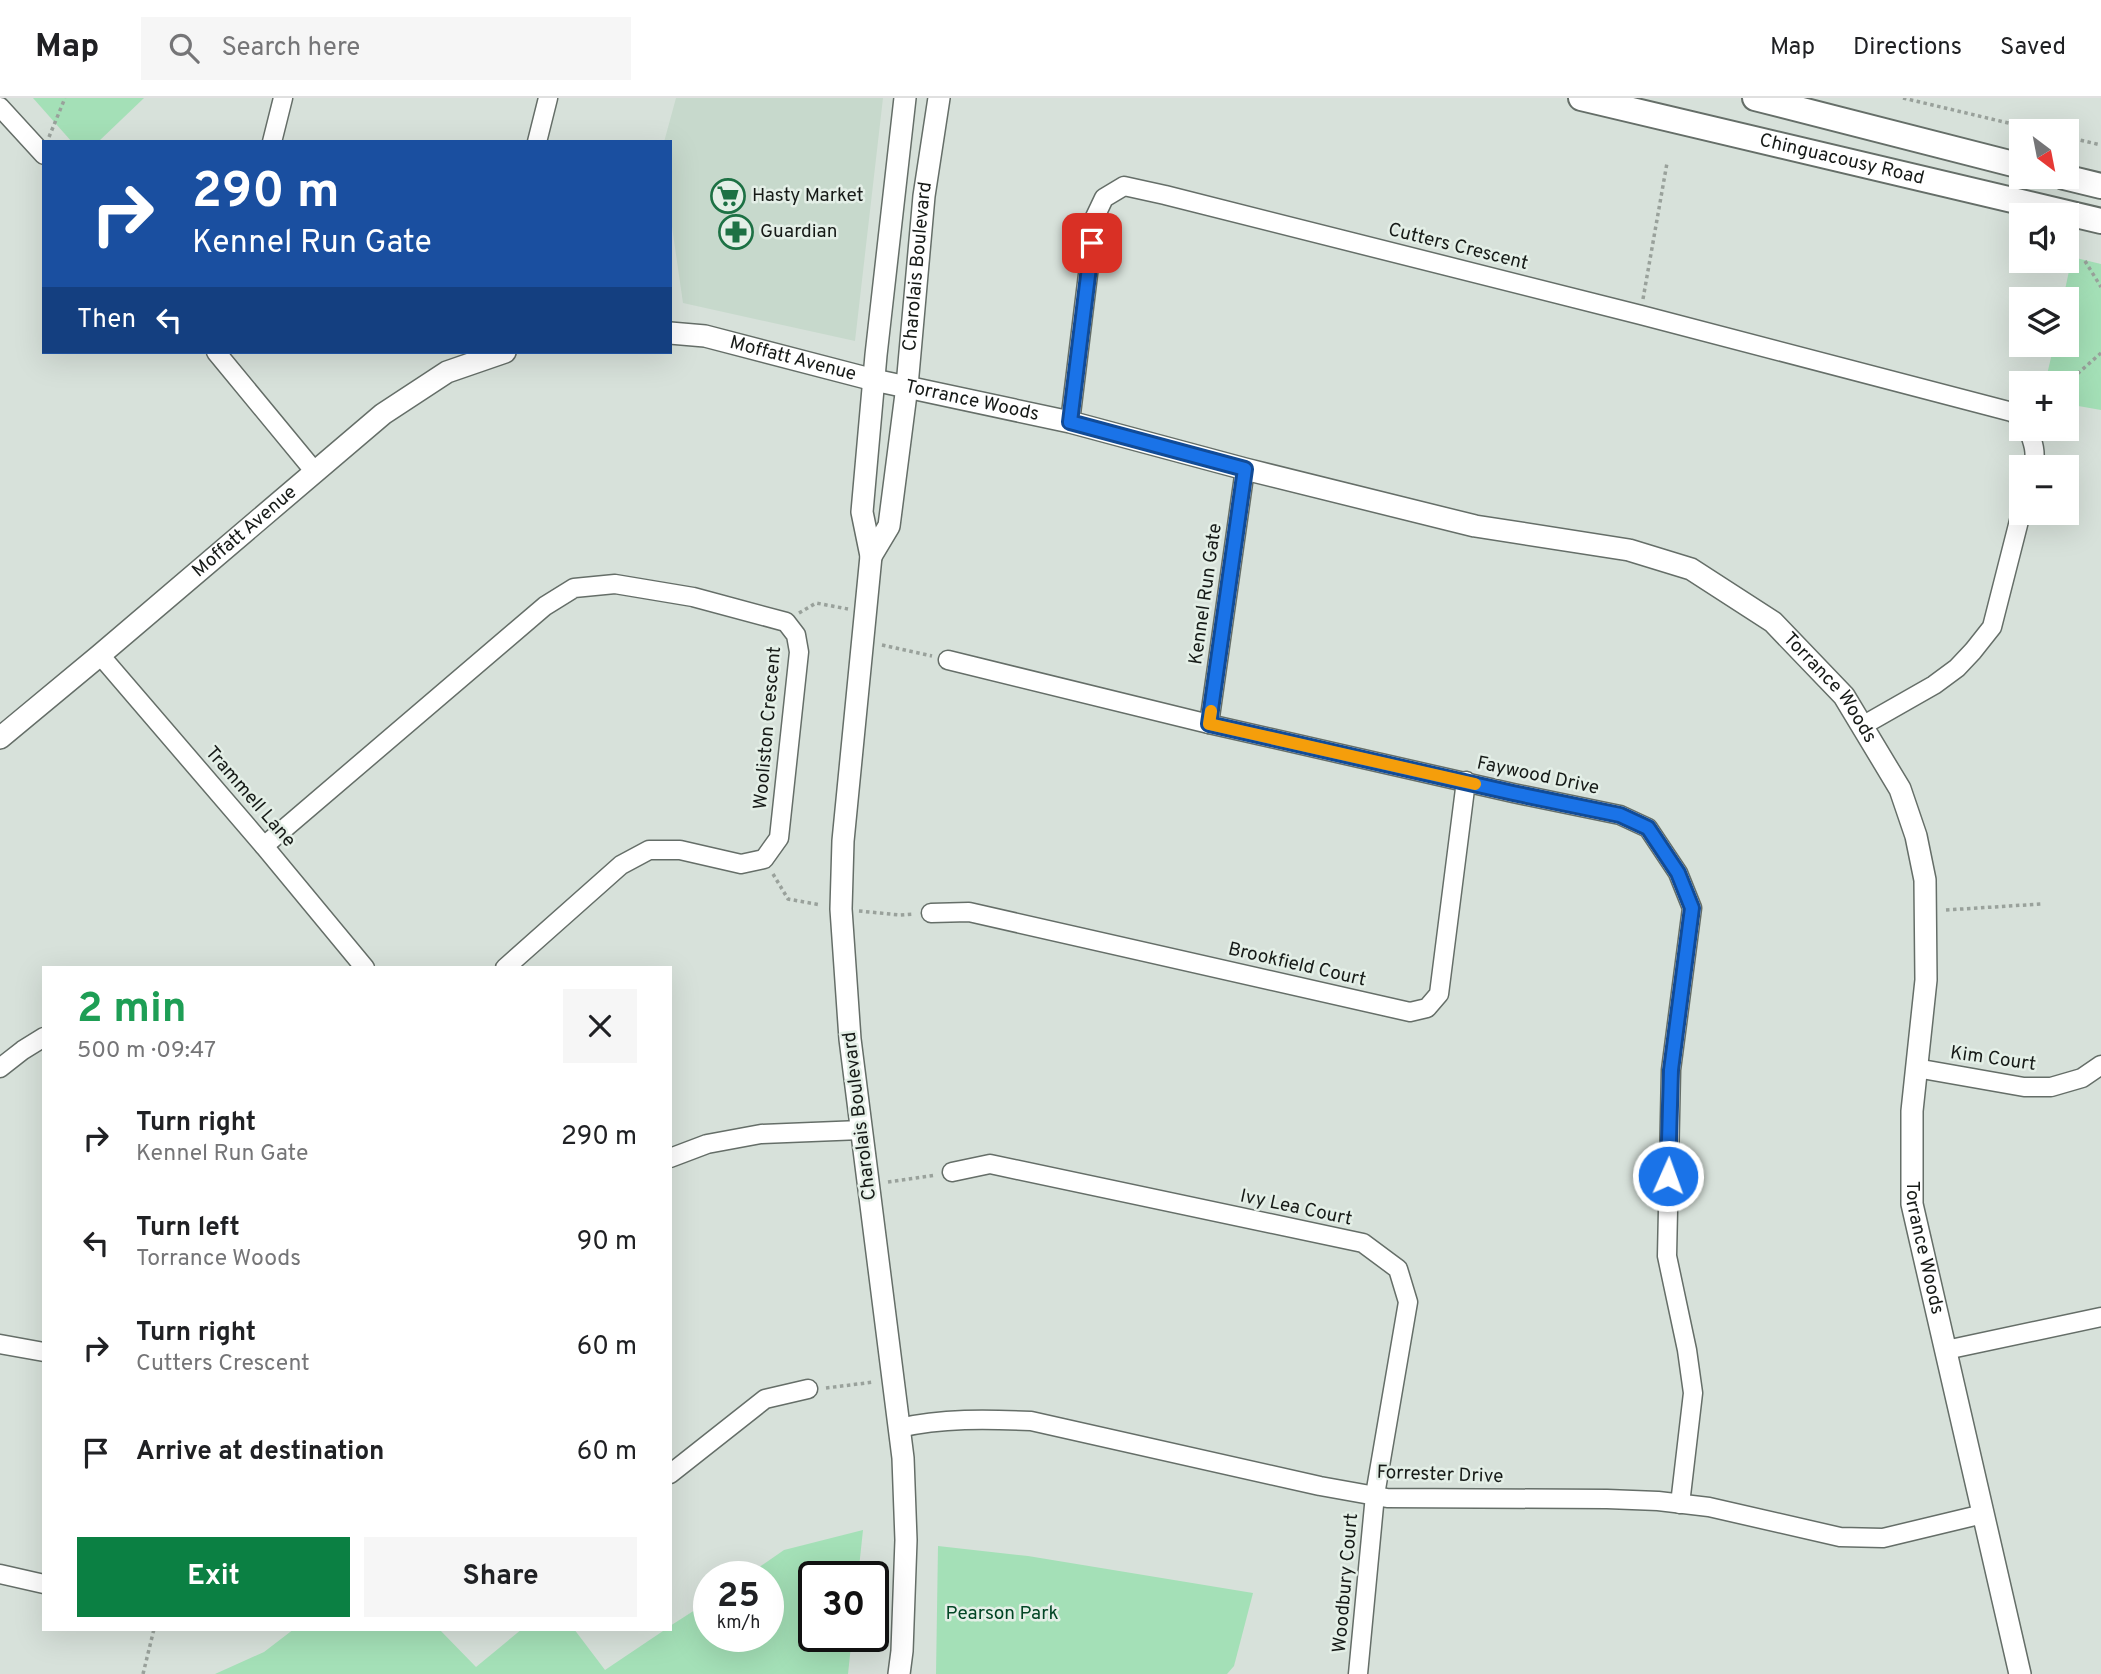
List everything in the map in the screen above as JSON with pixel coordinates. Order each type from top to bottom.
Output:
[{"type":"main road","name":"Chinguacousy Road","points":[[1581,98],[2101,220]]},
{"type":"main road","name":"Chinguacousy Road","points":[[1755,98],[2009,163]]},
{"type":"main road","points":[[2079,181],[2101,186]]},
{"type":"street","points":[[272,140],[283,98]]},
{"type":"street","points":[[538,140],[548,98]]},
{"type":"street","name":"Charolais Boulevard","points":[[899,1674],[906,1541],[903,1458],[850,1040],[841,909],[843,841],[871,556],[862,512],[905,98]]},
{"type":"street","name":"Charolais Boulevard","points":[[871,556],[890,526],[907,386],[925,196],[939,98]]},
{"type":"street","points":[[0,107],[42,153]]},
{"type":"street","name":"Cutters Crescent","points":[[1070,422],[1095,217],[1104,198],[1124,186],[1641,315],[2009,411]]},
{"type":"street","name":"Moffatt Avenue","points":[[672,334],[705,336],[874,380]]},
{"type":"street","points":[[218,354],[315,472]]},
{"type":"street","name":"Moffatt Avenue","points":[[0,738],[383,414],[447,372],[499,354]]},
{"type":"street","name":"Torrance Woods","points":[[874,380],[1070,422],[1475,526],[1629,550],[1691,569],[1773,622],[1844,696],[1900,789],[1916,836],[1925,880],[1926,980],[1912,1111],[1912,1204],[2020,1674]]},
{"type":"street","name":"Kennel Run Gate","points":[[1209,724],[1245,469]]},
{"type":"street","points":[[1862,726],[1934,685],[1957,668],[1992,627],[2018,525]]},
{"type":"street","name":"Wooliston Crescent","points":[[264,846],[545,606],[574,588],[615,584],[693,597],[786,621],[796,635],[799,652],[779,838],[764,859]]},
{"type":"street","name":"Trammell Lane","points":[[100,655],[363,966]]},
{"type":"street","name":"Faywood Drive","points":[[948,660],[1209,724],[1620,815],[1648,828],[1678,873],[1692,908],[1671,1070],[1667,1243],[1667,1256],[1687,1350],[1693,1393],[1680,1504]]},
{"type":"street","name":"Brookfield Court","points":[[931,913],[969,912],[1410,1012],[1427,1008],[1439,995],[1466,781]]},
{"type":"street","points":[[507,966],[621,865],[649,850],[680,850],[741,864],[764,859]]},
{"type":"street","points":[[0,1068],[42,1038]]},
{"type":"street","name":"Kim Court","points":[[1916,1068],[2024,1087],[2051,1087],[2082,1078],[2101,1065]]},
{"type":"street","points":[[672,1157],[707,1144],[761,1134],[862,1130]]},
{"type":"street","name":"Ivy Lea Court","points":[[952,1172],[990,1164],[1363,1243],[1398,1269],[1408,1302],[1375,1495]]},
{"type":"street","points":[[1946,1350],[2101,1317]]},
{"type":"street","points":[[0,1345],[42,1352]]},
{"type":"street","points":[[672,1472],[765,1398],[808,1389]]},
{"type":"street","name":"Forrester Drive","points":[[899,1428],[914,1424],[984,1419],[1031,1420],[1320,1486],[1387,1498],[1607,1499],[1680,1504],[1709,1507],[1840,1537],[1884,1538],[1983,1514]]},
{"type":"street","name":"Woodbury Court","points":[[1359,1674],[1375,1495]]},
{"type":"street","points":[[0,1574],[42,1584]]},
{"type":"path","points":[[48,140],[65,98]]},
{"type":"path","points":[[1903,98],[2009,123]]},
{"type":"path","points":[[2079,140],[2101,145]]},
{"type":"path","points":[[1641,315],[1667,163]]},
{"type":"path","points":[[2085,261],[2101,287]]},
{"type":"path","points":[[2079,372],[2101,353]]},
{"type":"path","points":[[786,621],[816,603],[866,611]]},
{"type":"path","points":[[862,642],[948,660]]},
{"type":"path","points":[[764,859],[788,899],[841,909],[900,915],[931,913]]},
{"type":"path","points":[[1925,912],[2041,904]]},
{"type":"path","points":[[868,1184],[952,1172]]},
{"type":"path","points":[[808,1389],[893,1380]]},
{"type":"path","points":[[143,1674],[154,1631]]},
{"type":"shaded area","points":[[676,98],[883,98],[855,341],[683,303],[672,227],[672,140],[665,140]]},
{"type":"green space","points":[[33,98],[144,98],[100,140],[70,140]]},
{"type":"green space","points":[[2079,259],[2101,264],[2101,410],[2079,406],[2079,371],[2048,371],[2051,357],[2079,357],[2079,287],[2066,287],[2069,273],[2079,273]]},
{"type":"green space","points":[[863,1530],[860,1561],[798,1561],[798,1652],[850,1652],[848,1674],[215,1674],[264,1652],[291,1631],[441,1631],[476,1667],[520,1631],[576,1631],[605,1670],[663,1631],[672,1631],[672,1625],[693,1611],[693,1652],[784,1652],[784,1561],[768,1561],[784,1550]]},
{"type":"green space","name":"Pearson Park","points":[[938,1546],[1028,1556],[1253,1593],[1234,1666],[1227,1674],[936,1674]]},
{"type":"slow traffic","points":[[1211,711],[1209,724],[1475,784]]},
{"type":"place","name":"Hasty Market","points":[[728,196]]},
{"type":"place","name":"Guardian","points":[[736,232]]},
{"type":"route","points":[[1092,243],[1070,422],[1245,469],[1209,724],[1620,815],[1648,828],[1678,873],[1692,908],[1671,1070],[1668,1176]]}]
